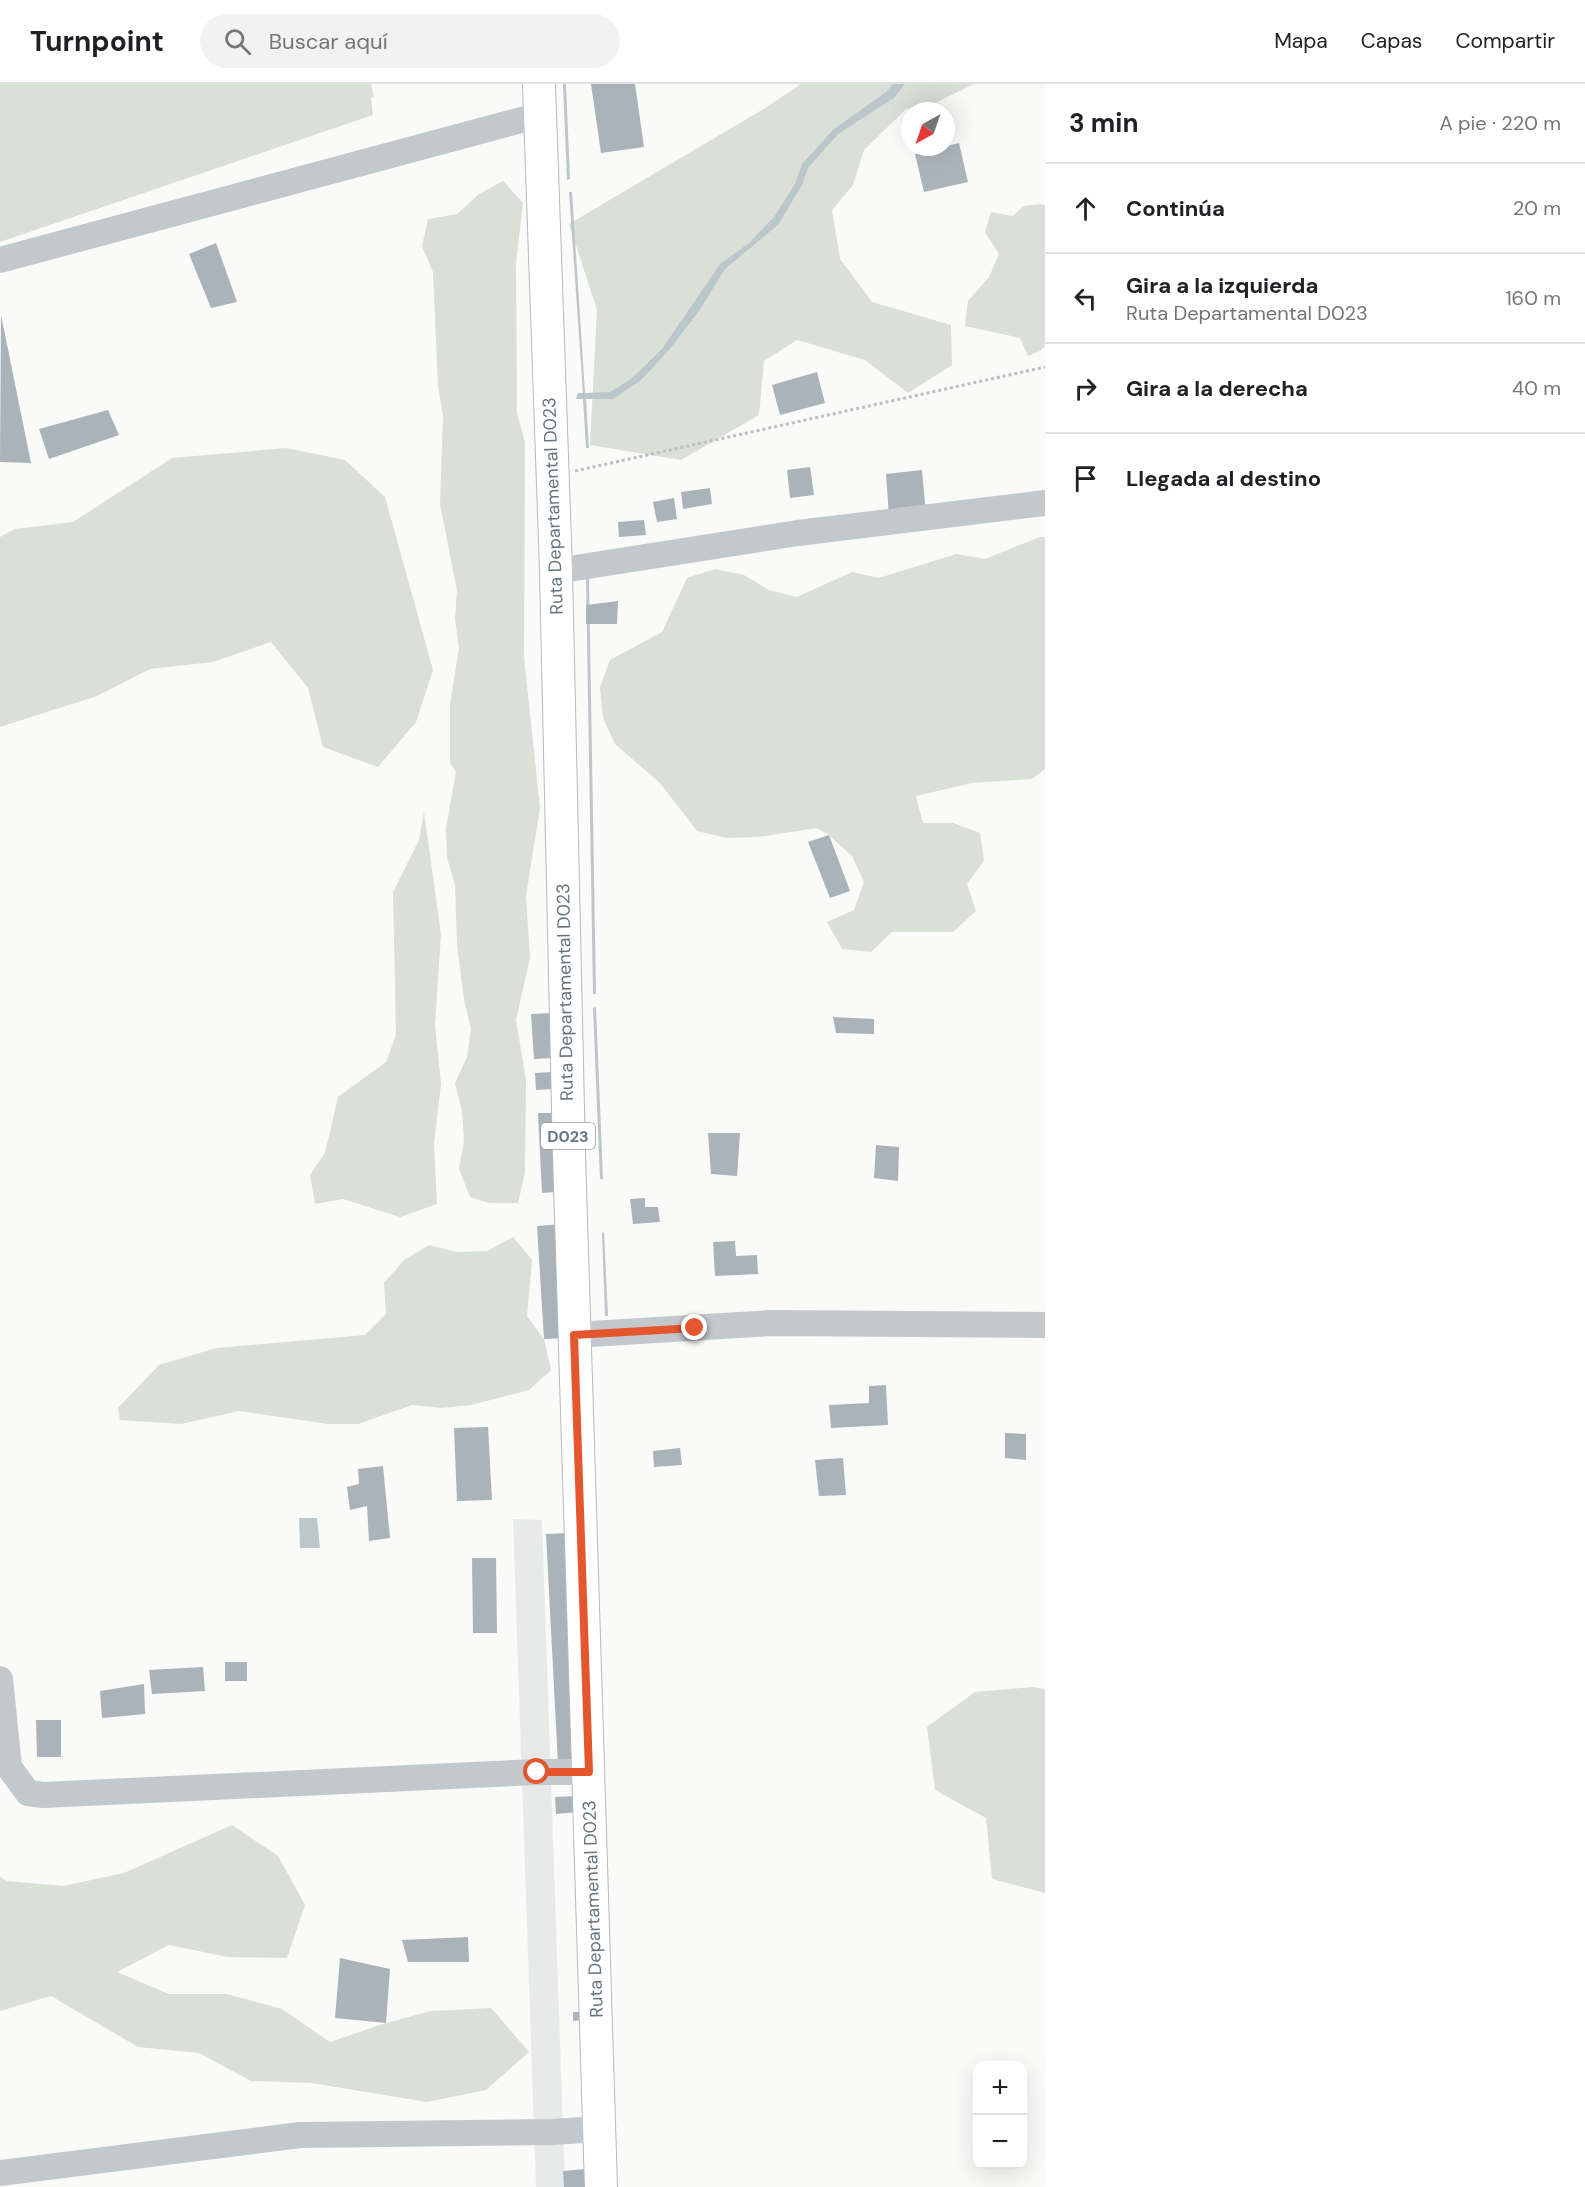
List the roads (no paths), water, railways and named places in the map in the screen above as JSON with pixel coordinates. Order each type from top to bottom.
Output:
[{"type":"main road","name":"Ruta Departamental D023","points":[[539,84],[556,571],[574,1335],[601,2187]]},
{"type":"street","points":[[0,260],[540,115]]},
{"type":"street","points":[[556,571],[798,533],[1045,503]]},
{"type":"street","points":[[574,1335],[771,1323],[1045,1325]]},
{"type":"street","points":[[0,1679],[9,1767],[28,1793],[43,1795],[589,1772]]},
{"type":"street","points":[[0,2173],[300,2135],[552,2132],[599,2129]]}]
